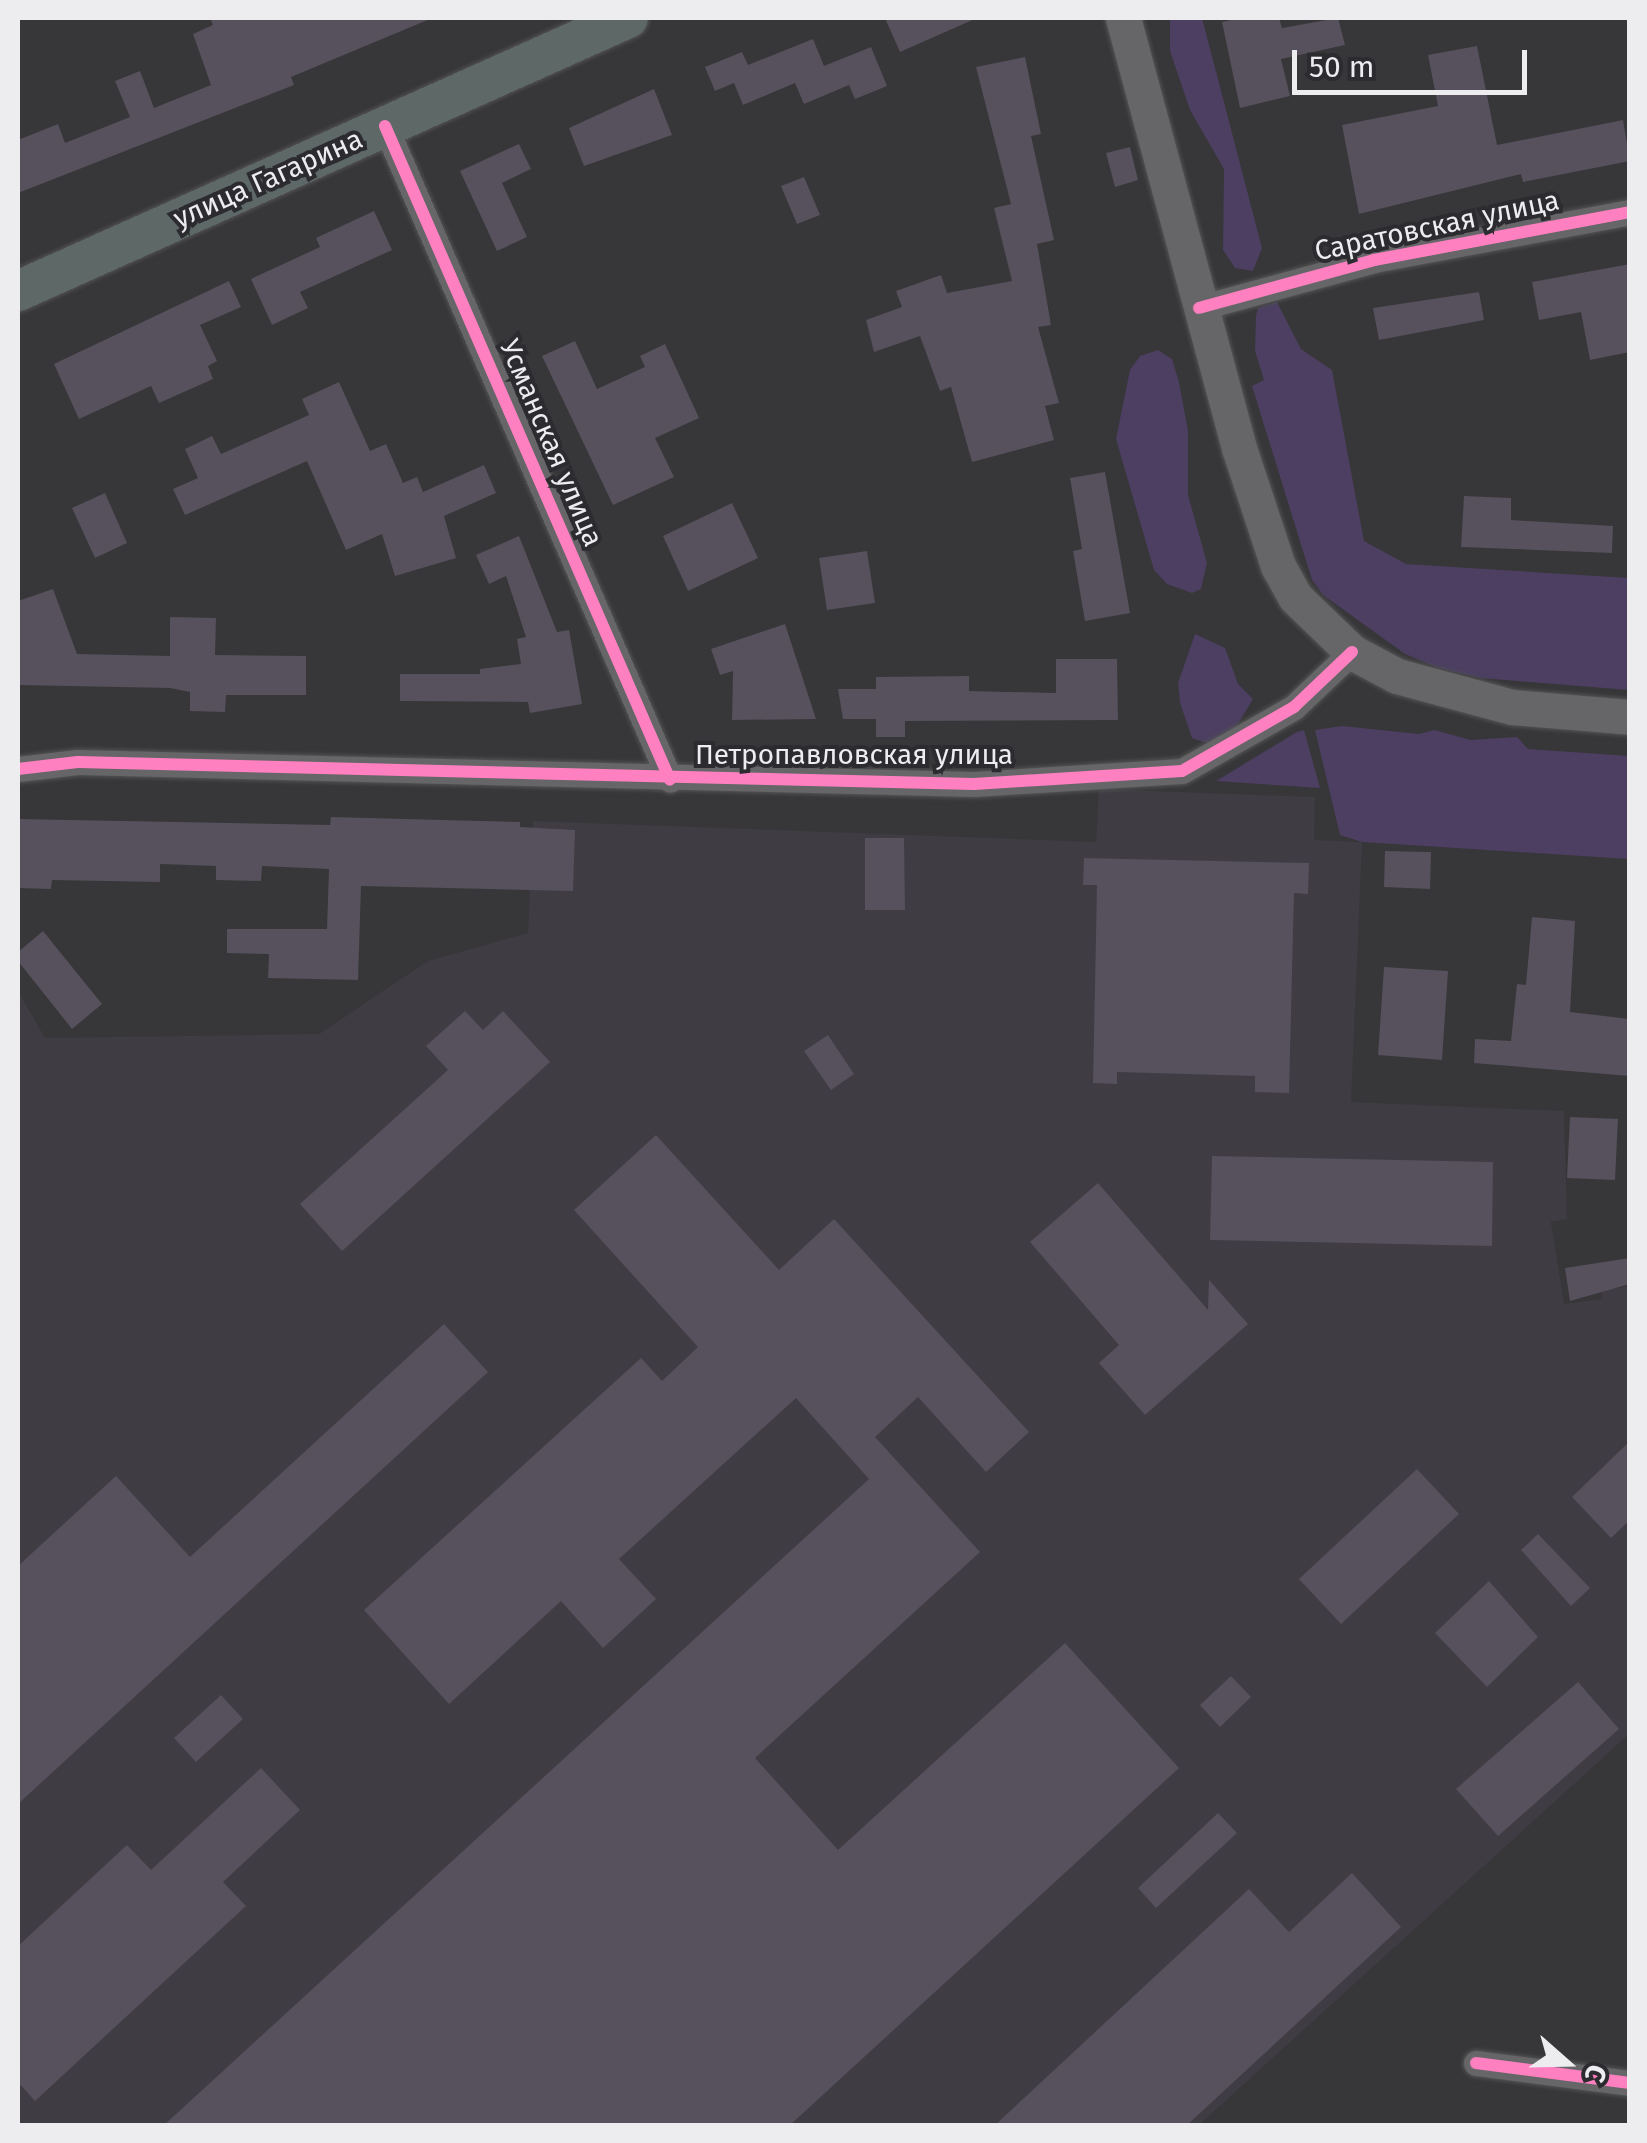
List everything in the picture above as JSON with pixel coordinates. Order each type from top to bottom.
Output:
[{"type":"main road","name":"улица Гагарина","points":[[18,291],[628,18]]},
{"type":"main road","points":[[1123,18],[1199,308],[1278,566],[1296,597],[1352,652],[1440,691],[1512,707],[1630,717]]},
{"type":"street","name":"Усманская улица","points":[[385,126],[670,780]]},
{"type":"street","name":"Саратовская улица","points":[[1199,308],[1374,260],[1630,212]]},
{"type":"street","name":"Петропавловская улица","points":[[18,769],[78,762],[670,780],[974,784],[1182,770],[1294,707],[1352,652]]},
{"type":"street","points":[[1476,2062],[1630,2083]]},
{"type":"shaded area","points":[[1170,18],[1202,18],[1262,248],[1253,271],[1235,268],[1223,250],[1224,169],[1190,110],[1170,51]]},
{"type":"shaded area","points":[[1277,302],[1301,349],[1332,370],[1364,541],[1406,564],[1629,578],[1629,690],[1481,678],[1438,668],[1405,654],[1323,595],[1312,580],[1252,386],[1264,380],[1255,351],[1258,308]]},
{"type":"shaded area","points":[[1158,350],[1172,359],[1179,382],[1188,431],[1188,495],[1207,563],[1201,589],[1192,593],[1167,584],[1154,570],[1116,439],[1130,370],[1140,356]]},
{"type":"shaded area","points":[[1195,634],[1225,648],[1238,684],[1253,699],[1232,734],[1209,744],[1192,738],[1180,703],[1178,683]]},
{"type":"shaded area","points":[[1342,726],[1419,734],[1434,730],[1471,740],[1517,737],[1528,749],[1629,756],[1629,859],[1362,842],[1340,835],[1315,730]]},
{"type":"shaded area","points":[[1304,730],[1320,788],[1216,781],[1297,732]]},
{"type":"shaded area","points":[[1099,789],[1315,797],[1314,840],[1362,842],[1351,1102],[1564,1111],[1567,1219],[1551,1222],[1564,1304],[1602,1299],[1601,1291],[1629,1286],[1629,1734],[1199,2125],[18,2125],[18,991],[45,1038],[319,1034],[428,961],[528,933],[533,821],[1096,842]]},
{"type":"building","points":[[210,18],[430,19],[291,77],[294,85],[18,193],[18,140],[58,124],[65,143],[130,117],[115,81],[140,71],[154,108],[211,85],[193,34],[213,25]]},
{"type":"building","points":[[885,18],[977,18],[900,52]]},
{"type":"building","points":[[1279,18],[1282,28],[1338,18],[1345,45],[1281,59],[1290,96],[1240,108],[1222,22]]},
{"type":"building","points":[[813,39],[824,66],[871,47],[887,86],[855,99],[849,85],[804,104],[795,83],[743,105],[734,83],[715,91],[705,67],[742,52],[748,65]]},
{"type":"building","points":[[1477,46],[1497,145],[1623,120],[1630,161],[1523,182],[1521,174],[1359,214],[1342,125],[1438,106],[1428,55]]},
{"type":"building","points":[[1025,57],[1041,134],[1031,136],[1054,240],[1037,244],[1051,325],[1038,327],[1059,403],[1045,406],[1054,440],[972,462],[951,387],[940,391],[920,336],[874,352],[866,320],[902,307],[896,291],[941,275],[947,293],[1012,281],[994,208],[1011,204],[976,67]]},
{"type":"building","points":[[654,89],[672,135],[584,166],[569,128]]},
{"type":"building","points":[[519,144],[531,169],[502,183],[527,237],[497,251],[460,171]]},
{"type":"building","points":[[1130,147],[1138,180],[1115,187],[1106,153]]},
{"type":"building","points":[[804,177],[820,215],[797,224],[781,186]]},
{"type":"building","points":[[374,211],[392,250],[300,292],[308,308],[272,325],[251,279],[320,247],[316,238]]},
{"type":"building","points":[[1630,264],[1630,352],[1590,360],[1581,312],[1539,320],[1532,282]]},
{"type":"building","points":[[229,281],[241,307],[200,325],[217,361],[208,366],[213,379],[159,403],[151,386],[79,419],[54,364]]},
{"type":"building","points":[[1479,292],[1484,320],[1379,340],[1373,308]]},
{"type":"building","points":[[575,341],[597,389],[645,367],[640,356],[665,344],[699,418],[655,438],[674,477],[613,505],[542,356]]},
{"type":"building","points":[[339,382],[370,451],[386,444],[403,483],[417,477],[423,492],[484,465],[496,493],[444,516],[456,558],[395,576],[382,534],[346,550],[307,461],[185,515],[173,489],[198,478],[185,449],[212,436],[221,454],[309,415],[302,399]]},
{"type":"building","points":[[1105,472],[1130,613],[1085,621],[1073,551],[1082,549],[1070,478]]},
{"type":"building","points":[[105,493],[127,543],[95,558],[72,508]]},
{"type":"building","points":[[1464,496],[1511,498],[1511,520],[1613,526],[1612,553],[1461,547]]},
{"type":"building","points":[[732,503],[758,558],[688,591],[663,536]]},
{"type":"building","points":[[519,536],[557,632],[569,630],[582,704],[530,713],[528,702],[400,701],[400,674],[480,674],[480,669],[521,664],[517,639],[526,637],[506,576],[489,584],[476,555]]},
{"type":"building","points":[[867,551],[875,603],[827,610],[819,558]]},
{"type":"building","points":[[53,589],[77,654],[170,656],[170,617],[216,618],[215,655],[306,656],[306,695],[226,695],[225,712],[190,711],[190,692],[170,688],[18,685],[18,601]]},
{"type":"building","points":[[785,624],[816,719],[732,720],[733,671],[720,675],[711,649]]},
{"type":"building","points":[[1056,659],[1117,659],[1118,720],[905,721],[905,737],[876,737],[876,719],[843,719],[838,689],[876,689],[876,677],[969,676],[969,691],[1056,693]]},
{"type":"building","points":[[331,817],[520,822],[520,827],[575,830],[573,891],[361,886],[358,980],[268,978],[269,954],[227,953],[227,929],[327,929],[329,869],[262,866],[261,881],[216,880],[216,866],[160,864],[160,882],[52,880],[51,889],[18,888],[18,819],[330,825]]},
{"type":"building","points":[[865,838],[904,838],[905,910],[865,910]]},
{"type":"building","points":[[1385,851],[1431,852],[1430,889],[1384,887]]},
{"type":"building","points":[[1084,858],[1309,863],[1308,894],[1294,893],[1289,1093],[1255,1092],[1255,1076],[1117,1072],[1117,1084],[1093,1083],[1097,885],[1083,885]]},
{"type":"building","points":[[1532,917],[1575,921],[1570,1012],[1630,1019],[1630,1076],[1474,1063],[1475,1039],[1511,1041],[1517,984],[1526,985]]},
{"type":"building","points":[[43,931],[102,1004],[72,1029],[18,961],[18,952]]},
{"type":"building","points":[[1384,967],[1448,971],[1442,1060],[1378,1055]]},
{"type":"building","points":[[465,1011],[483,1030],[503,1011],[550,1062],[342,1251],[300,1204],[448,1070],[426,1046]]},
{"type":"building","points":[[828,1035],[854,1074],[831,1090],[804,1051]]},
{"type":"building","points":[[1570,1117],[1618,1119],[1615,1180],[1567,1178]]},
{"type":"building","points":[[656,1135],[779,1270],[834,1219],[1029,1432],[986,1472],[918,1397],[875,1437],[980,1552],[755,1758],[838,1850],[1065,1643],[1179,1768],[789,2126],[163,2126],[869,1479],[796,1398],[619,1559],[656,1599],[603,1648],[561,1601],[449,1704],[364,1610],[641,1358],[662,1381],[698,1347],[574,1210]]},
{"type":"building","points":[[1212,1156],[1493,1162],[1492,1246],[1210,1240]]},
{"type":"building","points":[[1098,1183],[1208,1310],[1209,1280],[1248,1324],[1145,1415],[1099,1363],[1119,1345],[1030,1242]]},
{"type":"building","points":[[1630,1258],[1630,1284],[1570,1301],[1565,1268]]},
{"type":"building","points":[[444,1324],[488,1372],[18,1804],[18,1566],[116,1476],[190,1557]]},
{"type":"building","points":[[1630,1441],[1630,1520],[1611,1538],[1572,1497]]},
{"type":"building","points":[[1417,1469],[1459,1514],[1341,1624],[1299,1579]]},
{"type":"building","points":[[1538,1534],[1590,1588],[1571,1606],[1521,1550]]},
{"type":"building","points":[[1489,1581],[1538,1637],[1487,1687],[1435,1633]]},
{"type":"building","points":[[1231,1676],[1251,1697],[1220,1727],[1200,1705]]},
{"type":"building","points":[[1578,1682],[1619,1729],[1498,1836],[1456,1789]]},
{"type":"building","points":[[221,1695],[243,1719],[196,1762],[174,1738]]},
{"type":"building","points":[[261,1768],[300,1810],[223,1882],[246,1906],[35,2101],[18,2082],[18,1946],[127,1845],[151,1870]]},
{"type":"building","points":[[1218,1813],[1237,1833],[1156,1908],[1138,1888]]},
{"type":"building","points":[[1352,1873],[1401,1927],[1186,2126],[994,2126],[1249,1889],[1289,1932]]},
{"type":"cycle path","points":[[385,126],[670,780]]},
{"type":"cycle path","points":[[1199,308],[1374,260],[1630,212]]},
{"type":"cycle path","points":[[18,769],[78,762],[974,784],[1182,771],[1294,707],[1352,652]]},
{"type":"cycle path","points":[[1476,2063],[1630,2083]]}]
